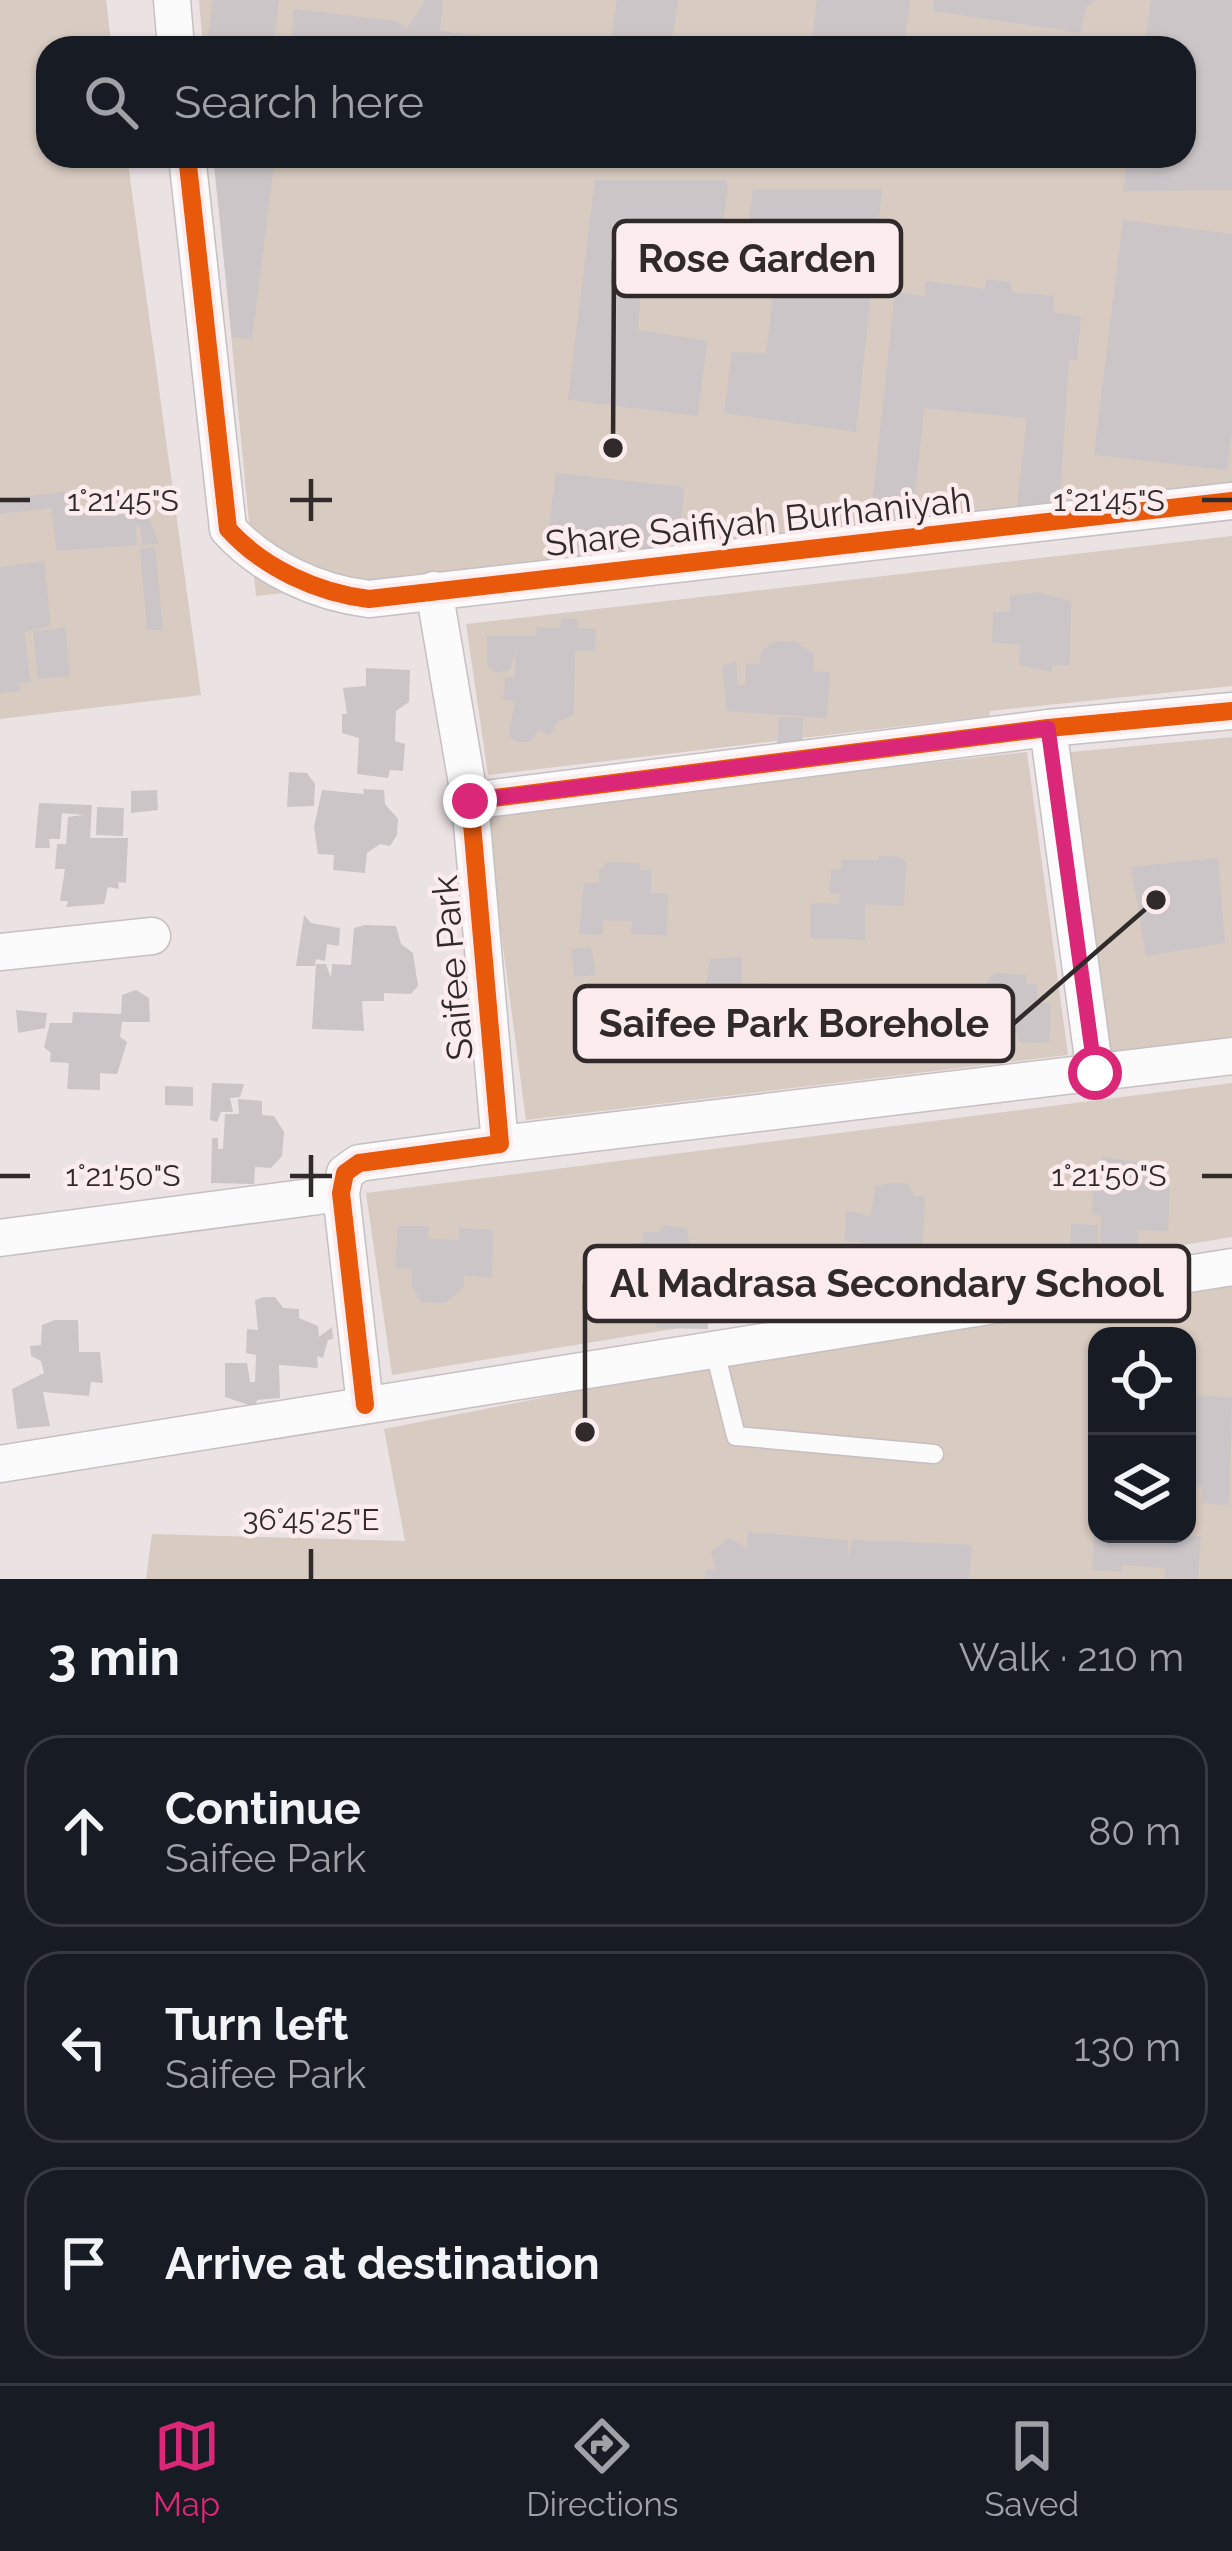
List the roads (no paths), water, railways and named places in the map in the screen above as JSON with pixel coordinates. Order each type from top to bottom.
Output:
[{"type":"street","points":[[172,0],[175,36]]},
{"type":"street","name":"Share Saifiyah Burhaniyah","points":[[188,168],[228,529],[246,549],[336,595],[369,599],[1232,501]]},
{"type":"street","name":"Saifee Park","points":[[434,590],[470,801],[500,1144]]},
{"type":"street","points":[[470,801],[1048,728],[1232,711]]},
{"type":"street","points":[[1048,728],[1095,1073]]},
{"type":"street","points":[[0,952],[152,936]]},
{"type":"street","points":[[365,1405],[341,1193],[345,1173],[359,1163],[1232,1056]]},
{"type":"street","points":[[0,1238],[341,1193]]},
{"type":"street","points":[[0,1465],[1232,1267]]},
{"type":"lane","points":[[715,1352],[736,1436],[934,1454]]},
{"type":"place","name":"Rose Garden","points":[[613,448]]},
{"type":"place","name":"Saifee Park Borehole","points":[[1156,900]]},
{"type":"place","name":"Al Madrasa Secondary School","points":[[585,1432]]}]
